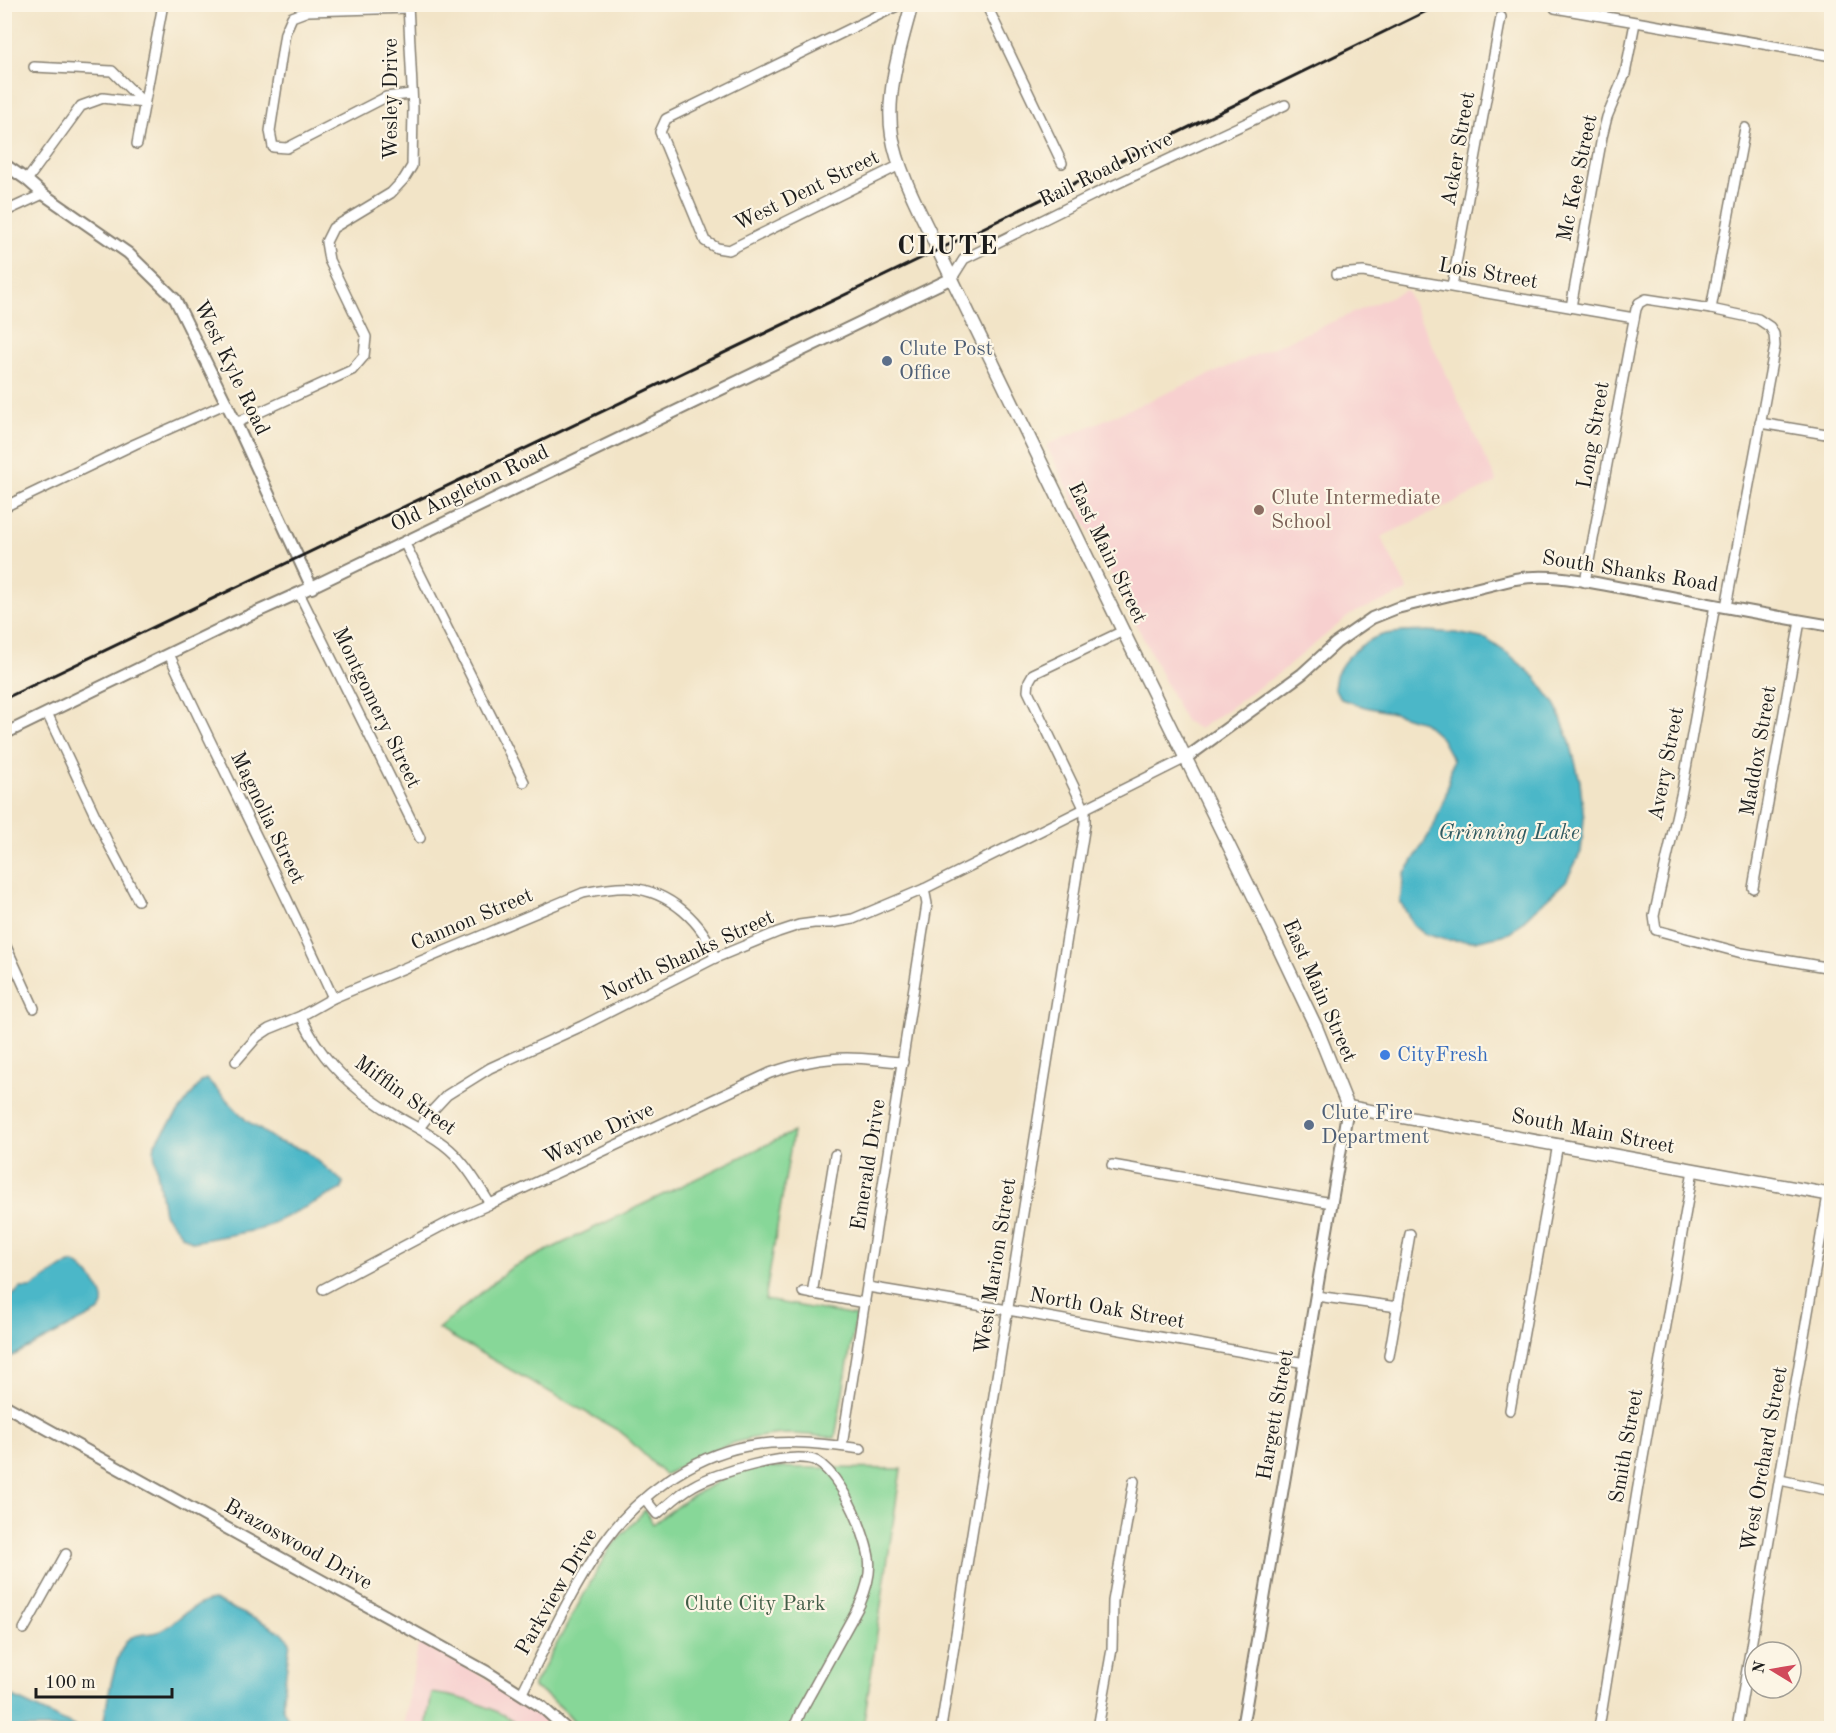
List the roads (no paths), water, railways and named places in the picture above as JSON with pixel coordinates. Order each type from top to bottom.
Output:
[{"type":"main road","name":"East Main Street","points":[[912,4],[895,71],[891,106],[891,133],[900,165],[920,213],[1123,632],[1240,866],[1316,1027],[1348,1107]]},
{"type":"main road","name":"South Main Street","points":[[1348,1107],[1830,1195]]},
{"type":"street","points":[[137,144],[164,4]]},
{"type":"street","name":"West Dent Street","points":[[900,165],[729,249],[717,248],[705,241],[660,132],[666,119],[901,4]]},
{"type":"street","points":[[986,4],[1062,163]]},
{"type":"street","points":[[408,6],[308,11],[292,17],[285,33],[270,131],[273,147],[288,148],[386,97],[411,94]]},
{"type":"street","name":"Wesley Drive","points":[[236,423],[352,370],[364,356],[366,337],[329,260],[326,242],[333,228],[391,193],[404,180],[412,166],[413,108],[408,6]]},
{"type":"street","points":[[1555,8],[1832,56]]},
{"type":"street","name":"Acker Street","points":[[1452,286],[1501,17]]},
{"type":"street","name":"Mc Kee Street","points":[[1571,307],[1602,137],[1607,117],[1625,74],[1635,23]]},
{"type":"street","points":[[34,67],[112,71],[144,103]]},
{"type":"street","points":[[27,180],[81,106],[103,98],[144,103]]},
{"type":"street","name":"Rail Road Drive","points":[[952,278],[964,259],[1095,194],[1285,105]]},
{"type":"street","points":[[1711,309],[1745,129]]},
{"type":"street","name":"West Kyle Road","points":[[4,164],[128,253],[175,299],[227,403],[312,588]]},
{"type":"street","points":[[4,212],[43,194]]},
{"type":"street","name":"Lois Street","points":[[1337,274],[1363,272],[1634,318]]},
{"type":"street","name":"Old Angleton Road","points":[[4,734],[312,588],[952,278]]},
{"type":"street","name":"Long Street","points":[[1585,582],[1634,318],[1639,303],[1646,299],[1711,309]]},
{"type":"street","name":"Avery Street","points":[[1711,309],[1758,319],[1770,327],[1774,334],[1774,346],[1760,423],[1682,791],[1653,916],[1656,930],[1742,953],[1832,968]]},
{"type":"street","points":[[4,507],[227,403]]},
{"type":"street","points":[[1760,423],[1832,435]]},
{"type":"street","points":[[404,542],[524,782]]},
{"type":"street","name":"South Shanks Road","points":[[1186,758],[1302,674],[1336,644],[1372,618],[1397,608],[1522,578],[1543,576],[1585,582],[1832,626]]},
{"type":"street","name":"Montgomery Street","points":[[300,593],[420,838]]},
{"type":"street","name":"Maddox Street","points":[[1753,888],[1800,621]]},
{"type":"street","points":[[1085,810],[1028,691],[1029,681],[1033,674],[1123,632]]},
{"type":"street","name":"Magnolia Street","points":[[169,654],[333,998]]},
{"type":"street","points":[[47,713],[109,845],[138,900]]},
{"type":"street","name":"North Shanks Street","points":[[419,1128],[447,1095],[490,1068],[582,1026],[715,958],[799,925],[853,919],[924,889],[1186,758]]},
{"type":"street","name":"West Marion Street","points":[[941,1728],[1085,824],[1085,810]]},
{"type":"street","name":"Cannon Street","points":[[236,1061],[256,1037],[269,1029],[301,1016],[333,998],[583,892],[632,888],[670,901],[700,928],[711,944],[715,958]]},
{"type":"street","name":"Emerald Drive","points":[[842,1446],[927,904],[924,889]]},
{"type":"street","points":[[4,942],[34,1008]]},
{"type":"street","name":"Mifflin Street","points":[[301,1016],[319,1049],[346,1078],[386,1109],[419,1128],[459,1158],[490,1204]]},
{"type":"street","name":"Wayne Drive","points":[[323,1289],[451,1221],[770,1073],[789,1066],[828,1059],[849,1058],[903,1062]]},
{"type":"street","name":"Hargett Street","points":[[1242,1728],[1348,1107]]},
{"type":"street","points":[[1510,1410],[1558,1144]]},
{"type":"street","points":[[835,1155],[807,1293],[865,1303]]},
{"type":"street","points":[[1112,1165],[1332,1203]]},
{"type":"street","name":"Smith Street","points":[[1599,1728],[1693,1170]]},
{"type":"street","name":"West Orchard Street","points":[[1737,1728],[1830,1195]]},
{"type":"street","points":[[1389,1356],[1410,1234]]},
{"type":"street","name":"North Oak Street","points":[[868,1287],[1305,1363]]},
{"type":"street","points":[[1316,1296],[1398,1307]]},
{"type":"street","name":"Brazoswood Drive","points":[[4,1405],[487,1672],[542,1707],[565,1728]]},
{"type":"street","name":"Parkview Drive","points":[[522,1693],[586,1572],[604,1543],[645,1499],[665,1482],[691,1466],[729,1450],[748,1446],[789,1443],[861,1449]]},
{"type":"street","points":[[645,1499],[657,1514],[692,1486],[718,1474],[756,1463],[805,1458],[816,1462],[841,1487],[857,1518],[866,1546],[870,1561],[868,1585],[794,1728]]},
{"type":"street","points":[[1780,1480],[1832,1491]]},
{"type":"street","points":[[1098,1728],[1112,1649],[1113,1601],[1134,1481]]},
{"type":"street","points":[[24,1629],[66,1554]]},
{"type":"water","name":"Grinning Lake","points":[[1427,631],[1456,633],[1486,639],[1510,655],[1536,678],[1556,705],[1570,742],[1580,781],[1584,819],[1581,852],[1566,881],[1510,933],[1475,941],[1446,940],[1425,934],[1414,926],[1400,901],[1404,875],[1433,828],[1446,794],[1453,760],[1441,738],[1423,722],[1341,699],[1334,688],[1336,676],[1344,662],[1367,642],[1391,633]]},
{"type":"water","points":[[207,1079],[246,1120],[277,1141],[306,1151],[343,1182],[342,1189],[261,1229],[193,1242],[182,1235],[164,1214],[154,1152],[155,1143],[201,1082]]},
{"type":"water","points":[[73,1263],[93,1280],[103,1299],[101,1308],[98,1312],[5,1360],[5,1302],[21,1288],[31,1288],[62,1267]]},
{"type":"water","points":[[214,1600],[266,1624],[284,1634],[290,1642],[283,1709],[293,1728],[103,1727],[112,1678],[126,1642],[137,1635],[162,1630],[195,1607]]},
{"type":"water","points":[[5,1693],[78,1728],[5,1728]]},
{"type":"railway","points":[[4,699],[938,250],[1441,4]]},
{"type":"place","name":"Clute Post Office","points":[[887,361]]},
{"type":"place","name":"Clute Intermediate School","points":[[1259,510]]},
{"type":"place","name":"CityFresh","points":[[1385,1055]]},
{"type":"place","name":"Clute Fire Department","points":[[1309,1125]]},
{"type":"district","name":"CLUTE","points":[[948,246]]},
{"type":"park label","name":"Clute City Park","points":[[755,1604]]}]
